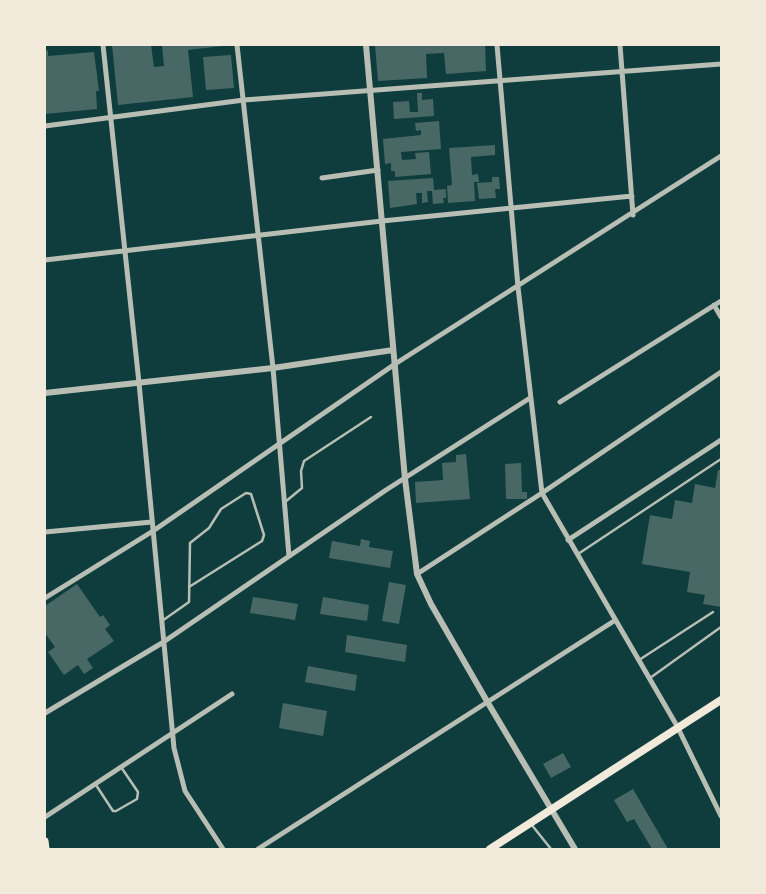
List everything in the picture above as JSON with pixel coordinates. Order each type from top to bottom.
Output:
[{"type":"main road","points":[[490,849],[677,726],[721,700]]},
{"type":"main road","points":[[45,842],[46,849]]},
{"type":"street","points":[[103,45],[139,383],[162,643],[172,731],[185,791],[224,849]]},
{"type":"street","points":[[237,45],[281,443],[289,556]]},
{"type":"street","points":[[366,45],[405,479],[417,574],[431,604],[575,849]]},
{"type":"street","points":[[497,45],[518,287],[542,493],[614,621],[677,726],[721,816]]},
{"type":"street","points":[[620,45],[633,215]]},
{"type":"street","points":[[45,126],[244,100],[721,64]]},
{"type":"street","points":[[45,598],[152,531],[395,364],[633,215],[721,156]]},
{"type":"street","points":[[322,178],[378,170]]},
{"type":"street","points":[[45,260],[382,220],[632,196]]},
{"type":"street","points":[[560,402],[721,301]]},
{"type":"street","points":[[714,305],[721,317]]},
{"type":"street","points":[[45,393],[273,368],[393,350]]},
{"type":"street","points":[[417,574],[542,493],[721,372]]},
{"type":"street","points":[[45,713],[162,643],[289,556],[530,398]]},
{"type":"street","points":[[568,540],[721,440]]},
{"type":"street","points":[[45,532],[152,522]]},
{"type":"street","points":[[258,849],[614,621]]},
{"type":"street","points":[[45,817],[172,731],[232,694]]},
{"type":"lane","points":[[284,504],[302,488],[302,465],[306,458],[371,417]]},
{"type":"lane","points":[[577,555],[721,459]]},
{"type":"lane","points":[[161,622],[187,604],[190,543],[209,528],[221,509],[246,493],[251,494],[264,535],[262,541],[189,587]]},
{"type":"lane","points":[[638,660],[713,612]]},
{"type":"lane","points":[[649,679],[706,640],[721,627]]},
{"type":"lane","points":[[96,784],[113,811],[136,799],[138,792],[121,767]]},
{"type":"lane","points":[[530,823],[550,849]]},
{"type":"building","points":[[112,45],[151,45],[154,67],[164,66],[162,45],[222,46],[188,50],[193,97],[118,105]]},
{"type":"building","points":[[375,45],[485,45],[486,71],[446,74],[444,53],[426,54],[427,78],[378,81]]},
{"type":"building","points":[[48,50],[48,56],[94,52],[99,91],[96,91],[97,109],[45,114],[45,51]]},
{"type":"building","points":[[231,55],[234,88],[206,90],[203,57]]},
{"type":"building","points":[[417,93],[422,93],[422,100],[433,99],[434,116],[394,119],[393,102],[409,101],[410,112],[418,112]]},
{"type":"building","points":[[439,121],[441,149],[401,152],[402,160],[416,159],[415,153],[429,152],[431,174],[395,177],[395,171],[391,171],[391,163],[385,164],[383,139],[421,135],[421,130],[416,131],[415,123]]},
{"type":"building","points":[[495,145],[495,155],[471,157],[472,175],[478,174],[479,182],[474,182],[475,201],[448,203],[447,186],[452,185],[449,148]]},
{"type":"building","points":[[492,177],[499,177],[500,189],[495,189],[496,198],[479,199],[477,183],[492,182]]},
{"type":"building","points":[[433,178],[434,190],[446,189],[446,198],[443,198],[444,203],[433,204],[432,191],[427,191],[428,202],[422,203],[422,193],[416,193],[417,204],[390,208],[388,181]]},
{"type":"building","points":[[466,454],[470,499],[416,503],[415,482],[443,480],[442,463],[456,462],[456,455]]},
{"type":"building","points":[[521,463],[522,492],[527,492],[527,499],[506,499],[505,464]]},
{"type":"building","points":[[718,470],[721,470],[721,607],[703,604],[705,595],[687,592],[690,572],[642,564],[650,515],[672,519],[675,500],[692,503],[695,484],[715,488]]},
{"type":"building","points":[[361,539],[370,541],[369,547],[393,551],[390,568],[329,558],[332,541],[360,546]]},
{"type":"building","points":[[389,582],[406,585],[399,624],[382,621]]},
{"type":"building","points":[[77,584],[100,617],[103,615],[110,625],[105,629],[114,641],[87,659],[93,668],[84,674],[78,665],[64,675],[48,652],[55,647],[45,633],[45,606]]},
{"type":"building","points":[[253,597],[298,604],[295,620],[250,613]]},
{"type":"building","points":[[323,597],[369,605],[367,621],[320,614]]},
{"type":"building","points":[[347,635],[407,645],[405,662],[345,652]]},
{"type":"building","points":[[308,666],[357,675],[355,691],[305,682]]},
{"type":"building","points":[[283,703],[327,711],[323,736],[279,728]]},
{"type":"building","points":[[563,753],[571,767],[551,778],[543,764]]},
{"type":"building","points":[[633,789],[668,849],[652,849],[634,819],[627,822],[614,800]]}]
